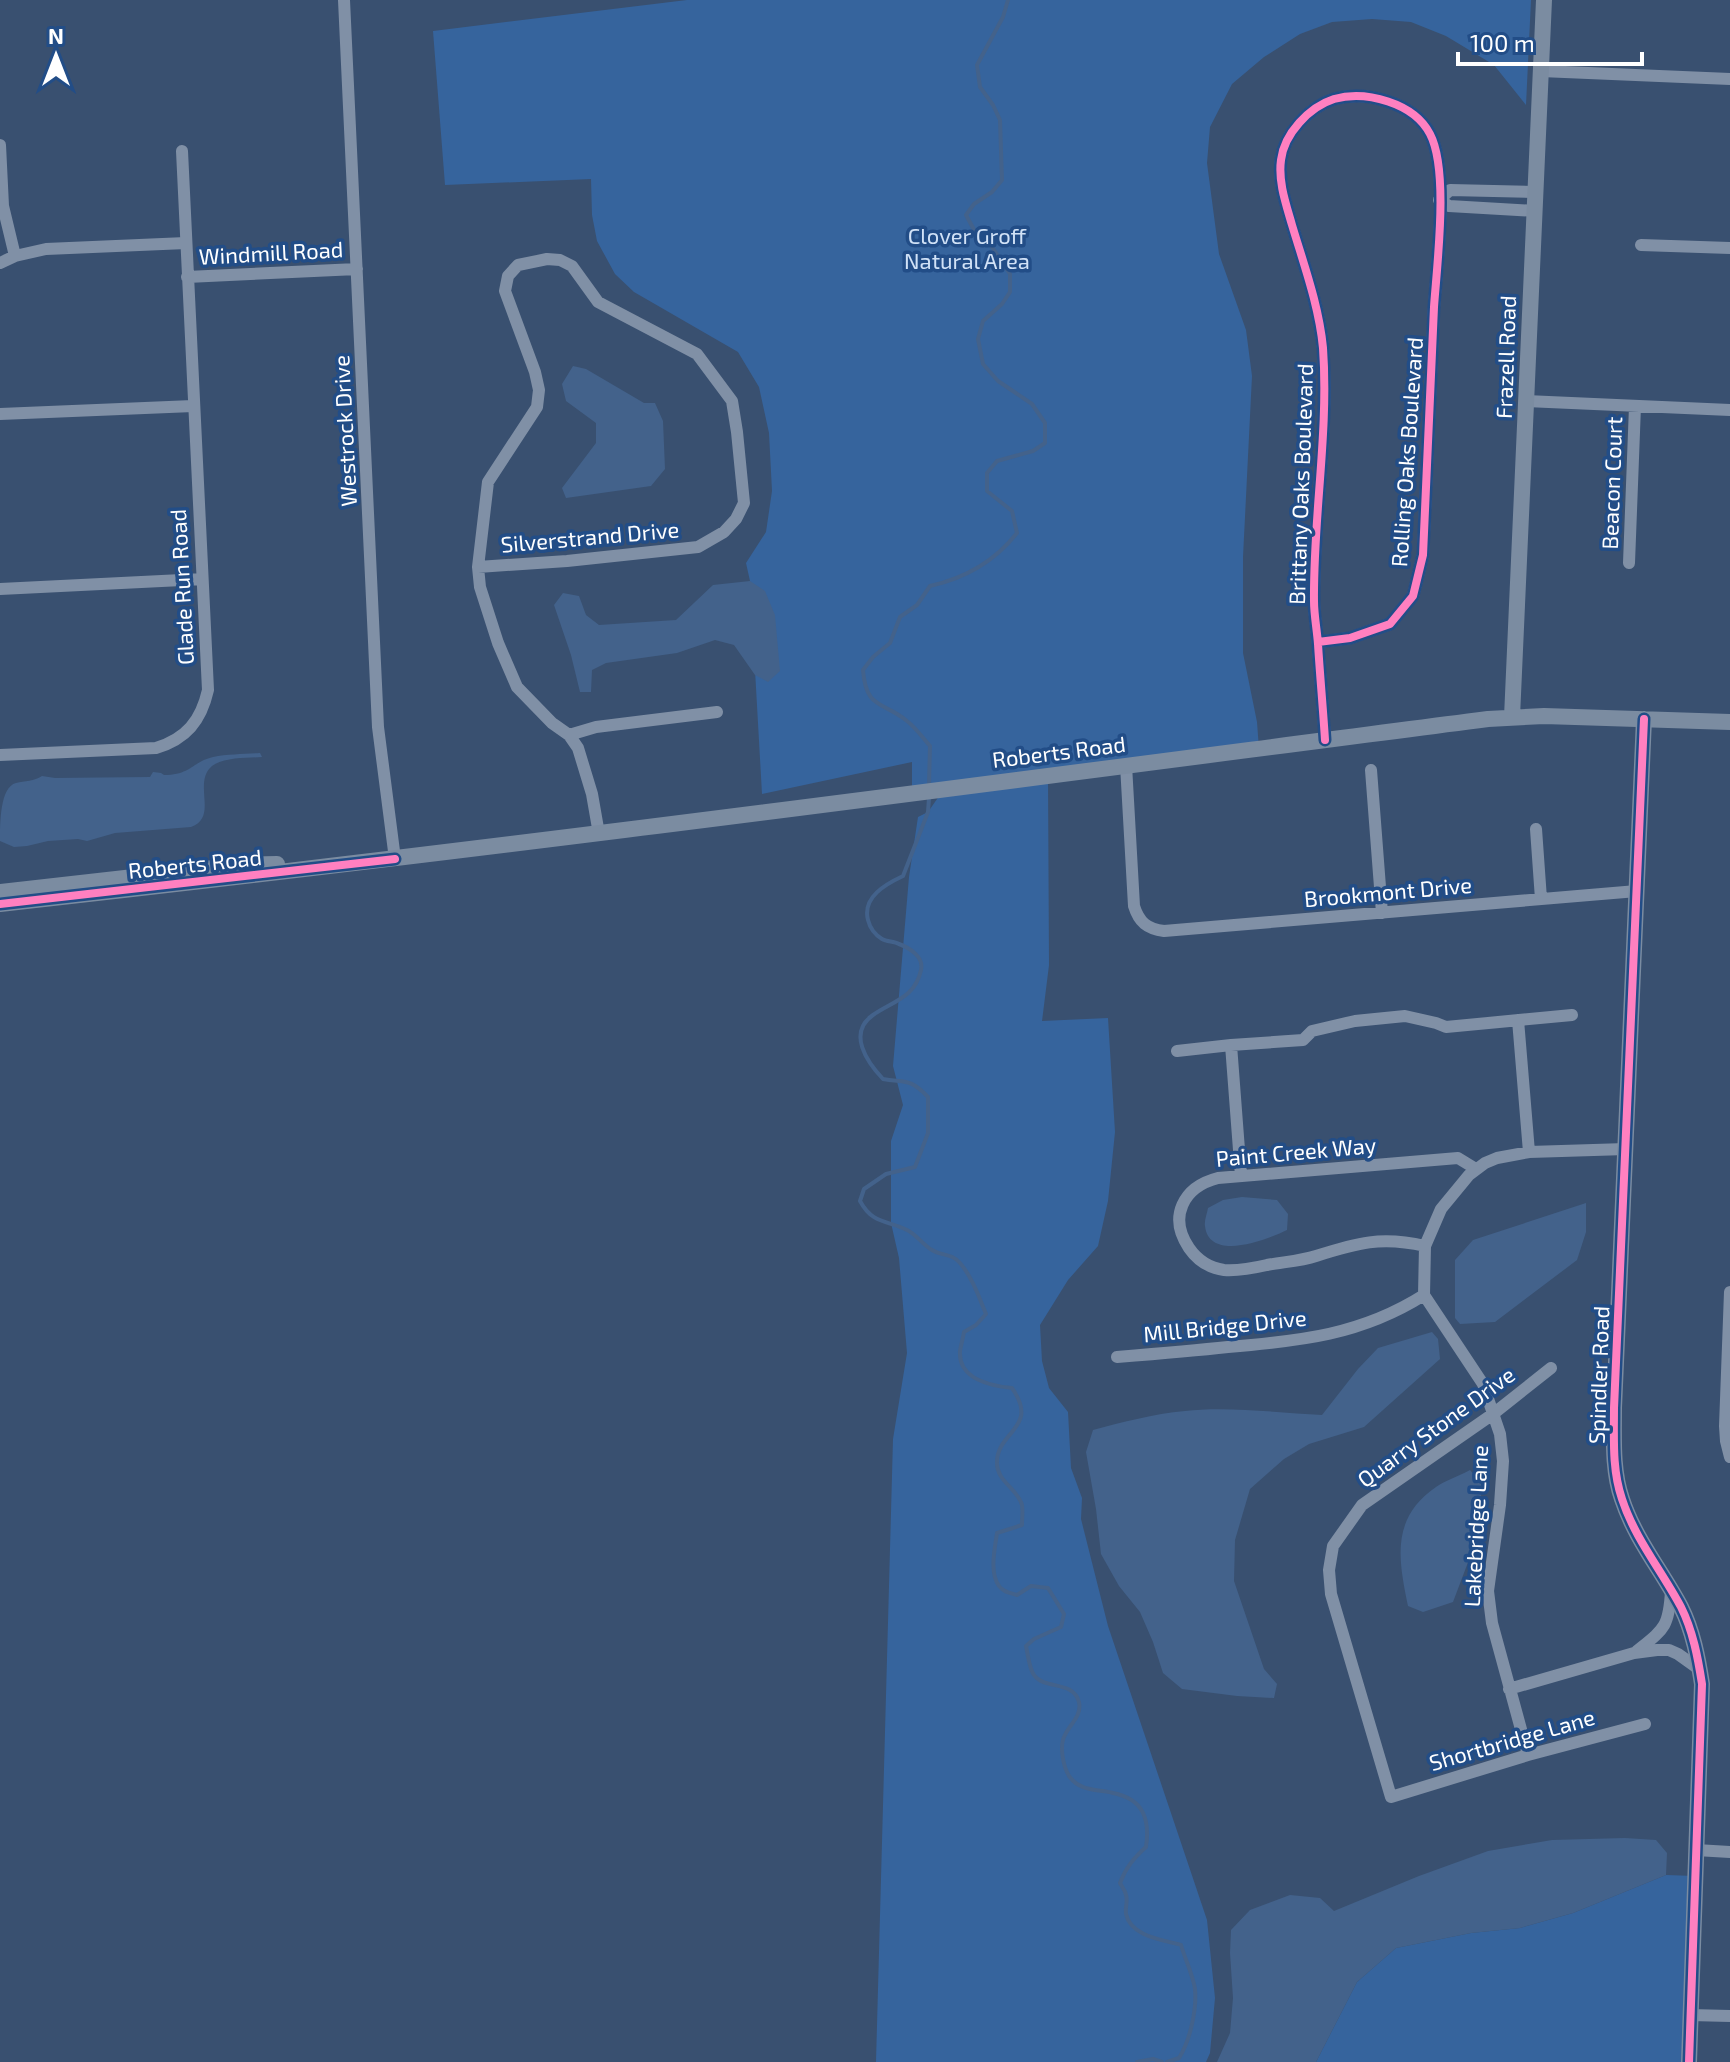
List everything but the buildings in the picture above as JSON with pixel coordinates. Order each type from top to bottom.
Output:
[{"type":"main road","name":"Frazell Road","points":[[1512,717],[1544,0]]},
{"type":"main road","name":"Roberts Road","points":[[0,904],[599,834],[1512,717],[1730,722]]},
{"type":"main road","name":"Spindler Road","points":[[1644,719],[1614,1408],[1615,1464],[1622,1500],[1632,1524],[1689,1625],[1699,1669],[1701,1699],[1689,2062]]},
{"type":"main road","name":"Roberts Road","points":[[0,892],[240,865],[395,859]]},
{"type":"street","name":"Westrock Drive","points":[[344,0],[378,727],[395,859]]},
{"type":"street","points":[[1541,71],[1730,79]]},
{"type":"street","name":"Brittany Oaks Boulevard","points":[[1325,740],[1314,603],[1323,347],[1281,185],[1281,161],[1286,139],[1316,108],[1334,99],[1360,97],[1386,100],[1411,112],[1428,130],[1439,164],[1439,200]]},
{"type":"street","points":[[0,145],[3,206],[15,256]]},
{"type":"street","name":"Glade Run Road","points":[[0,755],[156,748],[172,743],[186,733],[204,706],[208,690],[182,151]]},
{"type":"street","points":[[1535,192],[1450,190],[1439,200],[1449,206],[1535,211]]},
{"type":"street","name":"Rolling Oaks Boulevard","points":[[1318,642],[1350,638],[1390,624],[1413,596],[1423,555],[1439,200]]},
{"type":"street","points":[[0,263],[46,249],[186,243]]},
{"type":"street","points":[[1641,245],[1730,248]]},
{"type":"street","name":"Silverstrand Drive","points":[[547,259],[560,260],[572,266],[598,302],[697,354],[732,401],[744,503],[736,519],[724,532],[698,547],[478,567],[488,482],[537,407],[539,390],[505,291],[508,276],[518,265],[547,259]]},
{"type":"street","name":"Windmill Road","points":[[187,277],[357,269]]},
{"type":"street","points":[[1526,401],[1730,410]]},
{"type":"street","points":[[0,414],[193,406]]},
{"type":"street","name":"Beacon Court","points":[[1629,563],[1635,406]]},
{"type":"street","points":[[478,567],[480,587],[498,643],[517,687],[552,723],[569,735],[578,748],[592,794],[599,834]]},
{"type":"street","points":[[0,589],[202,579]]},
{"type":"street","points":[[569,735],[596,727],[717,712]]},
{"type":"street","name":"Brookmont Drive","points":[[1126,765],[1134,906],[1141,931],[1637,891]]},
{"type":"street","points":[[1371,770],[1382,913]]},
{"type":"street","points":[[1536,829],[1541,899]]},
{"type":"street","points":[[1177,1051],[1303,1040],[1312,1031],[1355,1021],[1405,1016],[1446,1027],[1572,1015]]},
{"type":"street","points":[[1518,1020],[1529,1152]]},
{"type":"street","points":[[1231,1045],[1241,1176]]},
{"type":"street","points":[[1424,1295],[1425,1246],[1441,1209],[1476,1169],[1497,1158],[1529,1152],[1626,1149]]},
{"type":"street","name":"Paint Creek Way","points":[[1425,1246],[1407,1242],[1353,1244],[1314,1257],[1248,1269],[1224,1270],[1208,1266],[1196,1258],[1184,1241],[1179,1228],[1179,1214],[1185,1199],[1196,1187],[1218,1178],[1458,1158],[1476,1169]]},
{"type":"street","points":[[1730,1292],[1725,1426],[1730,1457]]},
{"type":"street","name":"Mill Bridge Drive","points":[[1117,1357],[1300,1341],[1357,1327],[1409,1305],[1424,1295]]},
{"type":"street","name":"Lakebridge Lane","points":[[1424,1295],[1483,1384],[1500,1434],[1503,1461],[1500,1505],[1488,1591],[1492,1623],[1528,1755]]},
{"type":"street","name":"Quarry Stone Drive","points":[[1391,1797],[1331,1594],[1329,1570],[1333,1546],[1362,1505],[1493,1414],[1551,1368]]},
{"type":"street","points":[[1634,1653],[1665,1626],[1671,1591]]},
{"type":"street","points":[[1509,1689],[1634,1653],[1669,1650],[1699,1669]]},
{"type":"street","name":"Shortbridge Lane","points":[[1391,1797],[1528,1755],[1645,1724]]},
{"type":"street","points":[[1696,1850],[1730,1852]]},
{"type":"street","points":[[1690,2015],[1730,2016]]},
{"type":"green space","name":"Clover Groff Natural Area","points":[[687,0],[1531,0],[1526,105],[1494,65],[1446,36],[1411,22],[1372,19],[1332,22],[1300,34],[1264,57],[1232,84],[1210,127],[1207,163],[1219,254],[1246,330],[1252,376],[1243,557],[1243,653],[1257,722],[1259,749],[1048,776],[1049,965],[1042,1021],[1108,1018],[1115,1132],[1108,1201],[1098,1246],[1068,1280],[1040,1325],[1042,1361],[1049,1388],[1068,1412],[1071,1468],[1082,1498],[1081,1519],[1108,1626],[1207,1920],[1215,1998],[1210,2053],[1206,2062],[876,2062],[893,1439],[907,1353],[899,1258],[891,1223],[891,1141],[903,1105],[893,1066],[909,877],[918,817],[928,812],[944,789],[912,792],[912,762],[762,794],[750,581],[746,563],[766,532],[772,491],[769,433],[759,387],[738,352],[634,292],[615,274],[597,241],[592,215],[591,179],[445,185],[433,31]]},
{"type":"green space","points":[[1666,1875],[1695,1876],[1689,2062],[1316,2062],[1357,1982],[1396,1948],[1471,1933],[1520,1928],[1573,1913]]},
{"type":"shaded area","points":[[573,366],[586,369],[644,403],[655,403],[663,421],[665,469],[651,486],[566,498],[562,488],[596,443],[596,423],[566,401],[562,384]]},
{"type":"shaded area","points":[[750,581],[765,591],[775,615],[780,671],[768,682],[755,675],[734,645],[715,640],[677,653],[606,663],[592,670],[591,692],[580,692],[554,605],[563,593],[579,596],[586,615],[599,625],[676,620],[713,585]]},
{"type":"shaded area","points":[[260,753],[262,757],[229,759],[212,766],[204,781],[203,816],[191,827],[115,833],[87,841],[48,841],[14,847],[0,841],[4,798],[16,783],[42,776],[150,777],[153,772],[164,775],[186,771],[213,757]]},
{"type":"shaded area","points":[[1242,1197],[1277,1200],[1288,1214],[1287,1230],[1241,1245],[1217,1244],[1209,1237],[1205,1226],[1208,1208],[1223,1200]]},
{"type":"shaded area","points":[[1586,1203],[1586,1232],[1577,1260],[1495,1322],[1460,1324],[1455,1318],[1455,1260],[1473,1240]]},
{"type":"shaded area","points":[[1432,1332],[1438,1339],[1440,1359],[1364,1427],[1309,1444],[1284,1459],[1250,1489],[1235,1540],[1234,1581],[1264,1669],[1277,1684],[1274,1698],[1182,1689],[1163,1673],[1140,1612],[1119,1586],[1101,1554],[1086,1452],[1093,1430],[1150,1416],[1201,1410],[1322,1415],[1378,1348]]},
{"type":"shaded area","points":[[1470,1470],[1483,1485],[1470,1557],[1453,1602],[1423,1612],[1408,1606],[1401,1555],[1405,1526],[1421,1499]]},
{"type":"shaded area","points":[[1552,1840],[1656,1840],[1667,1853],[1666,1875],[1573,1913],[1520,1928],[1471,1933],[1396,1948],[1357,1982],[1316,2062],[1217,2062],[1230,2033],[1233,1998],[1231,1930],[1250,1910],[1290,1895],[1320,1898],[1334,1911],[1488,1851]]},
{"type":"waterway","points":[[929,785],[930,746],[907,721],[872,698],[863,670],[890,643],[900,617],[917,605],[930,586],[979,567],[1017,533],[1012,511],[987,491],[987,473],[997,461],[1033,451],[1045,443],[1045,423],[1032,404],[998,381],[983,364],[978,339],[983,321],[1010,292],[1010,274],[990,244],[978,237],[966,215],[1002,180],[1000,120],[980,87],[977,65],[1003,17],[1008,0]]},
{"type":"waterway","points":[[929,798],[928,812],[903,876],[877,892],[867,912],[875,933],[912,951],[920,961],[921,970],[914,987],[873,1015],[861,1030],[866,1056],[883,1079],[912,1084],[928,1097],[928,1133],[915,1167],[886,1174],[864,1189],[860,1201],[876,1218],[907,1230],[932,1250],[960,1263],[972,1281],[986,1314],[964,1332],[961,1361],[964,1368],[977,1379],[1012,1388],[1019,1401],[1020,1421],[1003,1443],[997,1462],[1003,1480],[1020,1499],[1022,1525],[997,1533],[994,1574],[1001,1588],[1017,1595],[1031,1586],[1048,1588],[1064,1614],[1061,1627],[1026,1646],[1034,1675],[1039,1680],[1071,1691],[1079,1702],[1077,1716],[1062,1744],[1069,1776],[1078,1785],[1132,1800],[1143,1812],[1147,1828],[1146,1847],[1131,1863],[1120,1883],[1127,1897],[1126,1914],[1129,1922],[1141,1933],[1181,1945],[1195,1989],[1194,2015],[1186,2043],[1179,2058],[1167,2062]]},
{"type":"waterway","points":[[1137,2062],[1153,2059],[1162,2062]]},
{"type":"cycle path","points":[[1318,642],[1350,638],[1390,624],[1413,596],[1423,555],[1440,218],[1439,170],[1436,150],[1423,123],[1401,107],[1360,96],[1334,99],[1307,115],[1292,131],[1283,150],[1280,168],[1283,193],[1315,301],[1323,348],[1324,411],[1314,601],[1325,740]]},
{"type":"cycle path","points":[[1644,719],[1614,1454],[1627,1514],[1685,1616],[1702,1684],[1689,2062]]},
{"type":"cycle path","points":[[0,904],[395,859]]}]
